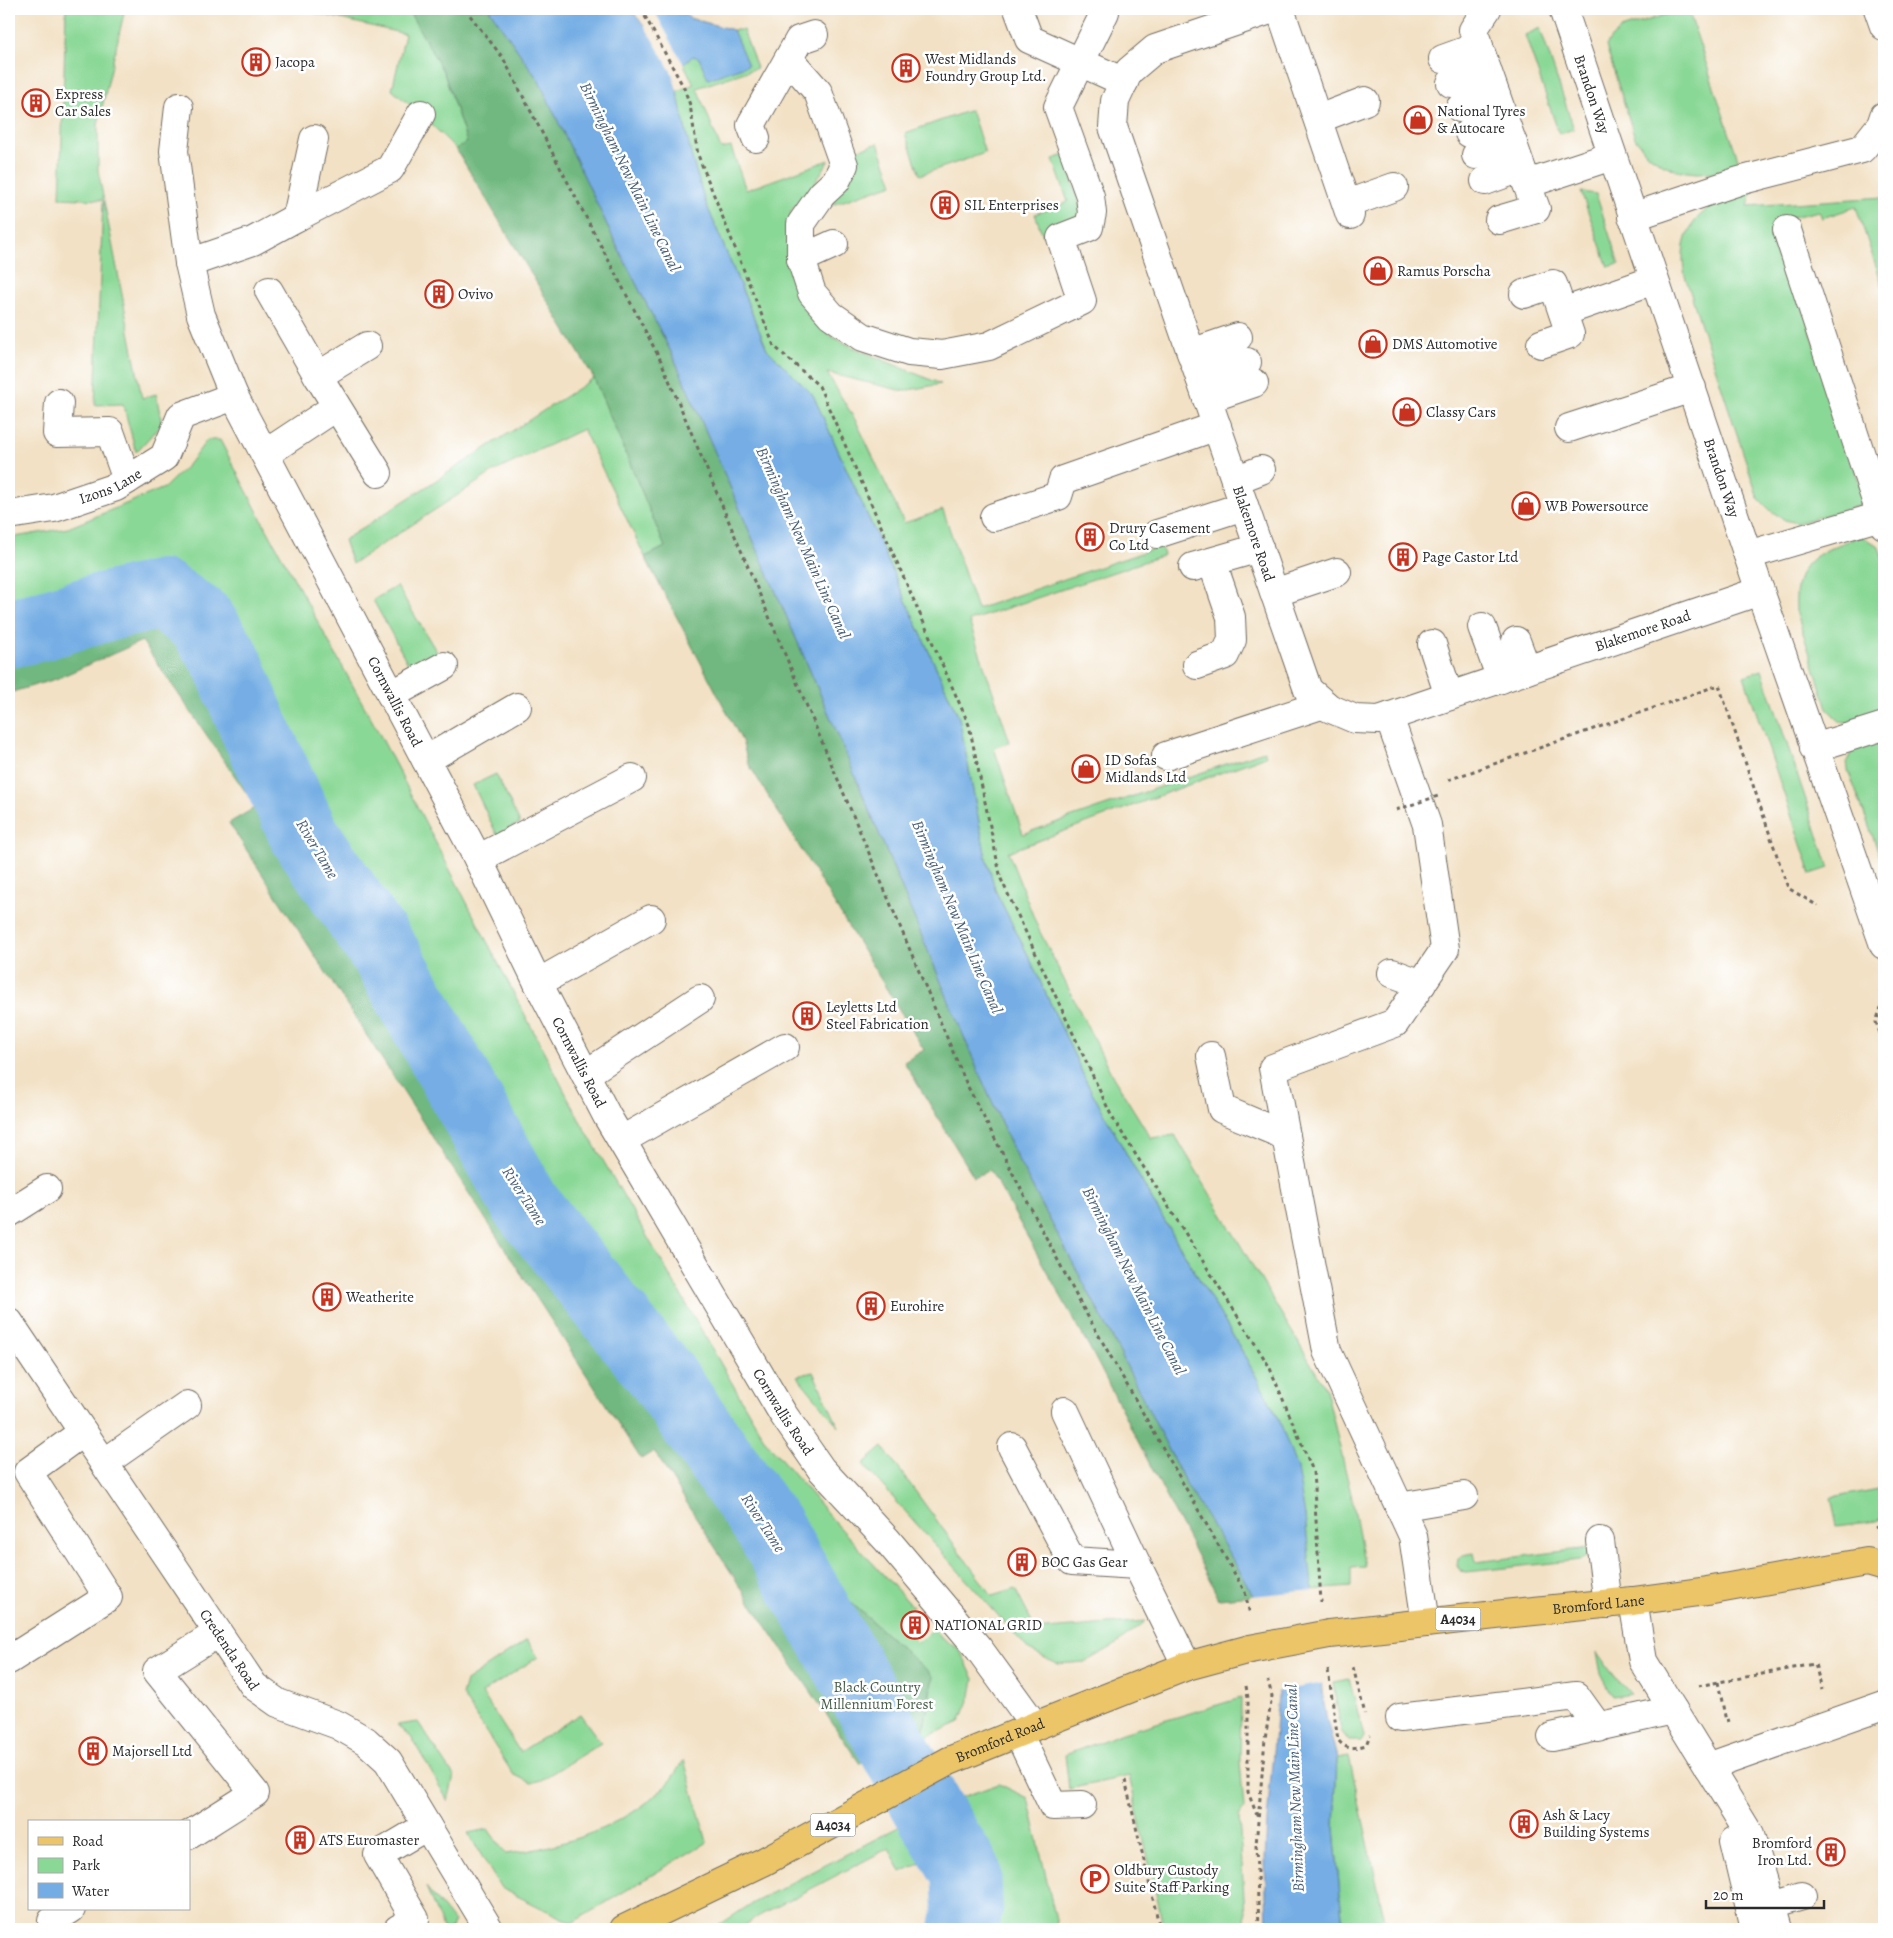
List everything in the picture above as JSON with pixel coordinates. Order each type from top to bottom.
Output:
[{"type":"main road","name":"Bromford Lane","points":[[1250,1649],[1329,1634],[1426,1622],[1621,1603],[1707,1591],[1879,1559]]},
{"type":"main road","name":"Bromford Road","points":[[624,1929],[763,1862],[903,1788],[949,1761],[1187,1666],[1250,1649]]},
{"type":"main road","name":"Bromford Road","points":[[667,1929],[763,1862]]},
{"type":"street","points":[[1018,9],[1029,39],[1124,82]]},
{"type":"street","name":"Blakemore Road","points":[[1273,9],[1246,13],[1155,49],[1128,71],[1115,101],[1113,127],[1308,690],[1329,708],[1355,719],[1379,720],[1760,592]]},
{"type":"street","points":[[1280,9],[1349,209],[1394,187]]},
{"type":"street","points":[[1487,9],[1473,30],[1536,209],[1499,220]]},
{"type":"street","name":"Brandon Way","points":[[1564,9],[1632,216],[1760,592],[1884,944]]},
{"type":"street","points":[[1878,9],[1884,26]]},
{"type":"street","points":[[789,59],[830,103],[844,165],[836,181],[822,194],[801,224],[801,259],[812,293],[831,316],[863,337],[909,352],[942,355],[989,346],[1082,301],[1062,238],[1088,227],[1092,213],[1090,196],[1058,107],[1103,13]]},
{"type":"street","points":[[756,138],[751,125],[799,40],[814,35]]},
{"type":"street","points":[[1447,71],[1483,58]]},
{"type":"street","points":[[1318,118],[1365,101]]},
{"type":"street","name":"Cornwallis Road","points":[[179,107],[174,151],[189,263],[201,314],[234,396],[478,859],[538,983],[586,1074],[622,1140],[783,1414],[816,1461],[887,1540],[980,1649],[1026,1729],[1053,1806],[1082,1805]]},
{"type":"street","points":[[189,263],[253,241],[390,168],[421,114]]},
{"type":"street","points":[[1632,216],[1739,181],[1862,149],[1881,125],[1884,116]]},
{"type":"street","points":[[1512,142],[1468,132],[1512,142],[1612,156]]},
{"type":"street","points":[[296,217],[314,139]]},
{"type":"street","points":[[1485,180],[1512,142]]},
{"type":"street","points":[[1748,556],[1883,519],[1817,298],[1787,230]]},
{"type":"street","points":[[801,259],[834,244]]},
{"type":"street","points":[[1563,312],[1654,280]]},
{"type":"street","points":[[1524,294],[1553,284],[1563,312],[1570,334],[1541,344]]},
{"type":"street","points":[[269,291],[336,408],[378,473]]},
{"type":"street","points":[[318,376],[367,346]]},
{"type":"street","points":[[1191,353],[1247,361],[1204,388]]},
{"type":"street","points":[[1569,428],[1692,388]]},
{"type":"street","name":"Izons Lane","points":[[9,514],[54,508],[116,487],[164,457],[180,416],[234,396]]},
{"type":"street","points":[[59,403],[57,433],[110,432],[127,480]]},
{"type":"street","points":[[265,454],[336,408]]},
{"type":"street","points":[[994,517],[1058,496],[1063,480],[1216,426]]},
{"type":"street","points":[[1235,480],[1261,470]]},
{"type":"street","points":[[1156,534],[1244,506]]},
{"type":"street","points":[[1197,665],[1225,655],[1232,640],[1231,617],[1202,564],[1259,548]]},
{"type":"street","points":[[1274,593],[1337,572]]},
{"type":"street","points":[[1482,627],[1500,679]]},
{"type":"street","points":[[1516,641],[1527,670]]},
{"type":"street","points":[[1432,644],[1449,696]]},
{"type":"street","points":[[391,695],[444,666]]},
{"type":"street","points":[[1166,756],[1324,704]]},
{"type":"street","points":[[426,760],[517,708]]},
{"type":"street","points":[[1389,717],[1426,794],[1427,825],[1446,949],[1395,1023],[1320,1043],[1273,1068],[1310,1203],[1333,1325],[1327,1351],[1412,1536],[1426,1622]]},
{"type":"street","points":[[1814,748],[1884,726]]},
{"type":"street","points":[[478,859],[632,778]]},
{"type":"street","points":[[538,983],[651,919]]},
{"type":"street","points":[[1392,973],[1422,984]]},
{"type":"street","points":[[586,1074],[700,1000]]},
{"type":"street","points":[[622,1140],[785,1048]]},
{"type":"street","points":[[1211,1056],[1222,1109],[1296,1148]]},
{"type":"street","points":[[9,1213],[47,1189]]},
{"type":"street","name":"Credenda Road","points":[[9,1322],[254,1686],[278,1703],[338,1725],[366,1741],[388,1761],[489,1929]]},
{"type":"street","points":[[104,1463],[187,1405]]},
{"type":"street","points":[[1065,1411],[1187,1666]]},
{"type":"street","points":[[9,1660],[108,1597],[28,1472],[83,1432]]},
{"type":"street","points":[[1012,1448],[1072,1561],[1138,1565]]},
{"type":"street","points":[[1399,1507],[1464,1496]]},
{"type":"street","points":[[1600,1541],[1643,1661],[1750,1835],[1774,1917],[1802,1896]]},
{"type":"street","points":[[190,1834],[255,1793],[156,1671],[218,1633]]},
{"type":"street","points":[[1400,1718],[1576,1696],[1599,1728]]},
{"type":"street","points":[[1715,1778],[1884,1705]]},
{"type":"street","points":[[1552,1738],[1673,1710]]},
{"type":"street","points":[[1715,1778],[1754,1929]]},
{"type":"street","points":[[398,1929],[415,1919],[378,1855],[427,1826]]},
{"type":"path","points":[[464,9],[502,58],[660,361],[967,1085],[1078,1299],[1244,1592],[1252,1620]]},
{"type":"path","points":[[642,9],[684,88],[690,106],[698,155],[774,346],[819,386],[968,725],[1001,879],[1112,1117],[1269,1366],[1313,1471],[1319,1576]]},
{"type":"path","points":[[1396,810],[1426,794],[1720,685],[1788,888],[1818,906]]},
{"type":"path","points":[[1884,999],[1876,1022],[1884,1044]]},
{"type":"path","points":[[1694,1686],[1815,1664],[1823,1693]]},
{"type":"path","points":[[1353,1667],[1367,1724]]},
{"type":"path","points":[[1260,1929],[1256,1845],[1264,1739],[1272,1696],[1267,1677]]},
{"type":"path","points":[[1246,1685],[1248,1698],[1248,1792],[1258,1819]]},
{"type":"path","points":[[1329,1689],[1338,1740],[1342,1746],[1349,1749],[1366,1745],[1370,1739],[1370,1733]]},
{"type":"path","points":[[1124,1780],[1160,1929]]},
{"type":"green space","points":[[66,9],[125,9],[98,125],[98,170],[142,398],[156,394],[162,424],[136,452],[123,404],[95,405],[103,200],[60,198]]},
{"type":"green space","points":[[298,9],[405,9],[410,13],[444,73],[467,143],[456,149],[421,114],[392,90],[405,34]]},
{"type":"green space","points":[[405,9],[489,9],[539,81],[616,244],[674,358],[835,728],[979,1073],[1018,1160],[1106,1325],[1185,1482],[1253,1596],[1219,1599],[1092,1352],[990,1170],[974,1177],[904,1062],[924,1050],[748,763],[742,741],[645,557],[665,547],[594,378],[456,149],[467,142],[444,73],[410,13]]},
{"type":"green space","points":[[593,9],[643,9],[635,14],[644,25],[658,19],[655,12],[665,9],[680,9],[689,18],[733,30],[743,30],[757,68],[697,88],[721,149],[731,147],[746,190],[829,160],[815,183],[791,211],[788,239],[794,278],[809,314],[831,336],[861,351],[941,384],[903,391],[827,373],[857,423],[904,523],[943,510],[977,609],[1161,546],[1164,555],[969,621],[1010,742],[994,748],[1023,834],[1264,751],[1266,756],[1008,852],[1038,928],[1113,1077],[1151,1138],[1175,1135],[1326,1389],[1352,1498],[1365,1567],[1351,1568],[1351,1587],[1311,1590],[1305,1516],[1279,1419],[1242,1351],[1151,1198],[1087,1083],[1029,957],[996,892],[986,858],[959,718],[813,395],[767,349],[705,201],[692,158]],"holes":[[[683,63],[694,84],[677,91],[673,73]]]},
{"type":"green space","points":[[1688,9],[1740,165],[1715,172],[1678,171],[1662,164],[1646,153],[1635,138],[1606,46],[1611,38],[1621,29]]},
{"type":"green space","points":[[1540,28],[1574,129],[1559,134],[1525,35]]},
{"type":"green space","points":[[971,110],[985,153],[920,175],[905,133]]},
{"type":"green space","points":[[878,143],[893,184],[823,208],[853,170],[854,151]]},
{"type":"green space","points":[[1065,155],[1081,211],[1076,223],[1043,236],[1035,214],[1068,202],[1053,159]]},
{"type":"green space","points":[[1753,189],[1748,206],[1884,197],[1884,290],[1856,207],[1822,218],[1819,211],[1775,221],[1866,504],[1797,523],[1785,520],[1771,511],[1758,498],[1685,276],[1683,264],[1683,252],[1688,232],[1700,215],[1724,199]]},
{"type":"green space","points":[[1581,192],[1596,194],[1619,264],[1608,267]]},
{"type":"green space","points":[[594,378],[665,547],[645,557],[583,429],[493,472],[352,564],[344,540]]},
{"type":"green space","points":[[207,440],[220,440],[380,735],[579,1119],[765,1440],[833,1520],[913,1607],[898,1623],[918,1643],[933,1628],[939,1636],[959,1649],[974,1679],[971,1696],[960,1722],[922,1739],[933,1676],[771,1531],[662,1376],[526,1205],[390,961],[304,834],[254,727],[227,661],[162,594],[101,608],[37,627],[9,633],[9,538],[68,528],[164,488],[188,465]]},
{"type":"green space","points":[[1859,536],[1878,545],[1884,562],[1884,715],[1853,725],[1841,722],[1827,708],[1796,611],[1796,594],[1804,569],[1811,561],[1831,548]]},
{"type":"green space","points":[[397,586],[438,654],[412,671],[373,600]]},
{"type":"green space","name":"Black Country Millennium Forest","points":[[162,594],[201,621],[227,661],[254,727],[304,834],[390,961],[526,1205],[662,1376],[771,1531],[933,1676],[922,1739],[860,1764],[746,1596],[654,1451],[641,1459],[229,823],[256,807],[142,641],[56,679],[9,693],[9,633],[37,627],[101,608]]},
{"type":"green space","points":[[1762,670],[1829,868],[1811,874],[1744,676]]},
{"type":"green space","points":[[1884,735],[1884,867],[1848,770],[1847,761],[1854,747]]},
{"type":"green space","points":[[496,774],[520,823],[497,835],[473,785]]},
{"type":"green space","points":[[813,1372],[839,1427],[797,1376]]},
{"type":"green space","points":[[883,1447],[992,1596],[1015,1589],[1034,1630],[1146,1621],[1114,1646],[1085,1662],[1057,1664],[1029,1650],[863,1464]]},
{"type":"green space","points":[[1884,1488],[1884,1517],[1876,1521],[1837,1526],[1831,1498]]},
{"type":"green space","points":[[1589,1548],[1587,1556],[1580,1560],[1467,1572],[1460,1571],[1457,1566],[1458,1559],[1463,1555],[1474,1553],[1476,1562]]},
{"type":"green space","points":[[527,1640],[538,1657],[482,1693],[520,1752],[580,1714],[601,1743],[541,1780],[531,1783],[513,1774],[462,1695],[466,1681]]},
{"type":"green space","points":[[1597,1652],[1614,1676],[1631,1694],[1613,1697],[1601,1674]]},
{"type":"green space","points":[[1349,1679],[1364,1736],[1361,1741],[1349,1741],[1341,1731],[1333,1682]]},
{"type":"green space","points":[[1241,1698],[1240,1762],[1244,1808],[1239,1817],[1246,1929],[1164,1929],[1129,1776],[1069,1789],[1065,1755],[1123,1733]]},
{"type":"green space","points":[[418,1722],[454,1776],[448,1801],[411,1737],[397,1725]]},
{"type":"green space","points":[[1349,1756],[1387,1929],[1343,1929],[1334,1828],[1337,1758]]},
{"type":"green space","points":[[684,1760],[707,1842],[572,1923],[501,1888],[468,1833],[488,1829],[506,1854],[549,1846],[592,1833],[632,1813],[650,1800],[666,1785]]},
{"type":"green space","points":[[999,1784],[1028,1798],[1058,1929],[940,1929],[947,1903],[926,1860],[901,1872],[889,1848],[759,1916],[740,1929],[713,1929],[751,1904],[906,1823],[959,1798]]},
{"type":"green space","points":[[426,1887],[454,1922],[452,1929],[442,1929]]},
{"type":"water","name":"Birmingham New Main Line Canal","points":[[489,9],[630,9],[644,25],[658,19],[655,12],[665,9],[680,9],[689,18],[733,30],[748,65],[708,79],[699,58],[693,56],[673,73],[692,158],[705,201],[767,349],[813,395],[959,718],[986,858],[996,892],[1029,957],[1087,1083],[1151,1198],[1242,1351],[1279,1419],[1297,1469],[1305,1516],[1323,1699],[1337,1758],[1334,1828],[1343,1929],[1267,1929],[1265,1860],[1278,1695],[1253,1596],[1185,1482],[1106,1325],[1018,1160],[979,1073],[835,728],[674,358],[616,244],[539,81]]},
{"type":"pier","points":[[654,10],[684,65],[675,74],[679,90],[677,91],[672,73],[644,25],[635,14],[637,13],[645,22],[655,18],[652,13]]},
{"type":"pier","points":[[1314,1590],[1324,1683],[1275,1692],[1250,1596]]},
{"type":"waterway","name":"River Tame","points":[[9,633],[37,627],[101,608],[162,594],[201,621],[227,661],[254,727],[304,834],[390,961],[526,1205],[662,1376],[771,1531],[933,1817],[966,1871],[968,1907],[964,1929]]},
{"type":"waterway","points":[[966,1871],[986,1879]]},
{"type":"place","name":"Jacopa","points":[[256,62]]},
{"type":"place","name":"West Midlands Foundry Group Ltd.","points":[[906,68]]},
{"type":"place","name":"Express Car Sales","points":[[36,103]]},
{"type":"place","name":"National Tyres & Autocare","points":[[1418,120]]},
{"type":"place","name":"SIL Enterprises","points":[[945,205]]},
{"type":"place","name":"Ramus Porscha","points":[[1378,271]]},
{"type":"place","name":"Ovivo","points":[[439,294]]},
{"type":"place","name":"DMS Automotive","points":[[1373,344]]},
{"type":"place","name":"Classy Cars","points":[[1407,412]]},
{"type":"place","name":"WB Powersource","points":[[1526,506]]},
{"type":"place","name":"Drury Casement Co Ltd","points":[[1090,537]]},
{"type":"place","name":"Page Castor Ltd","points":[[1403,557]]},
{"type":"place","name":"ID Sofas Midlands Ltd","points":[[1086,769]]},
{"type":"place","name":"Leyletts Ltd Steel Fabrication","points":[[807,1016]]},
{"type":"place","name":"Weatherite","points":[[327,1297]]},
{"type":"place","name":"Eurohire","points":[[871,1306]]},
{"type":"place","name":"BOC Gas Gear","points":[[1022,1562]]},
{"type":"place","name":"NATIONAL GRID","points":[[915,1625]]},
{"type":"place","name":"Majorsell Ltd","points":[[93,1751]]},
{"type":"place","name":"Ash & Lacy Building Systems","points":[[1524,1824]]},
{"type":"place","name":"ATS Euromaster","points":[[300,1840]]},
{"type":"place","name":"Bromford Iron Ltd.","points":[[1831,1852]]},
{"type":"place","name":"Oldbury Custody Suite Staff Parking","points":[[1095,1879]]}]
